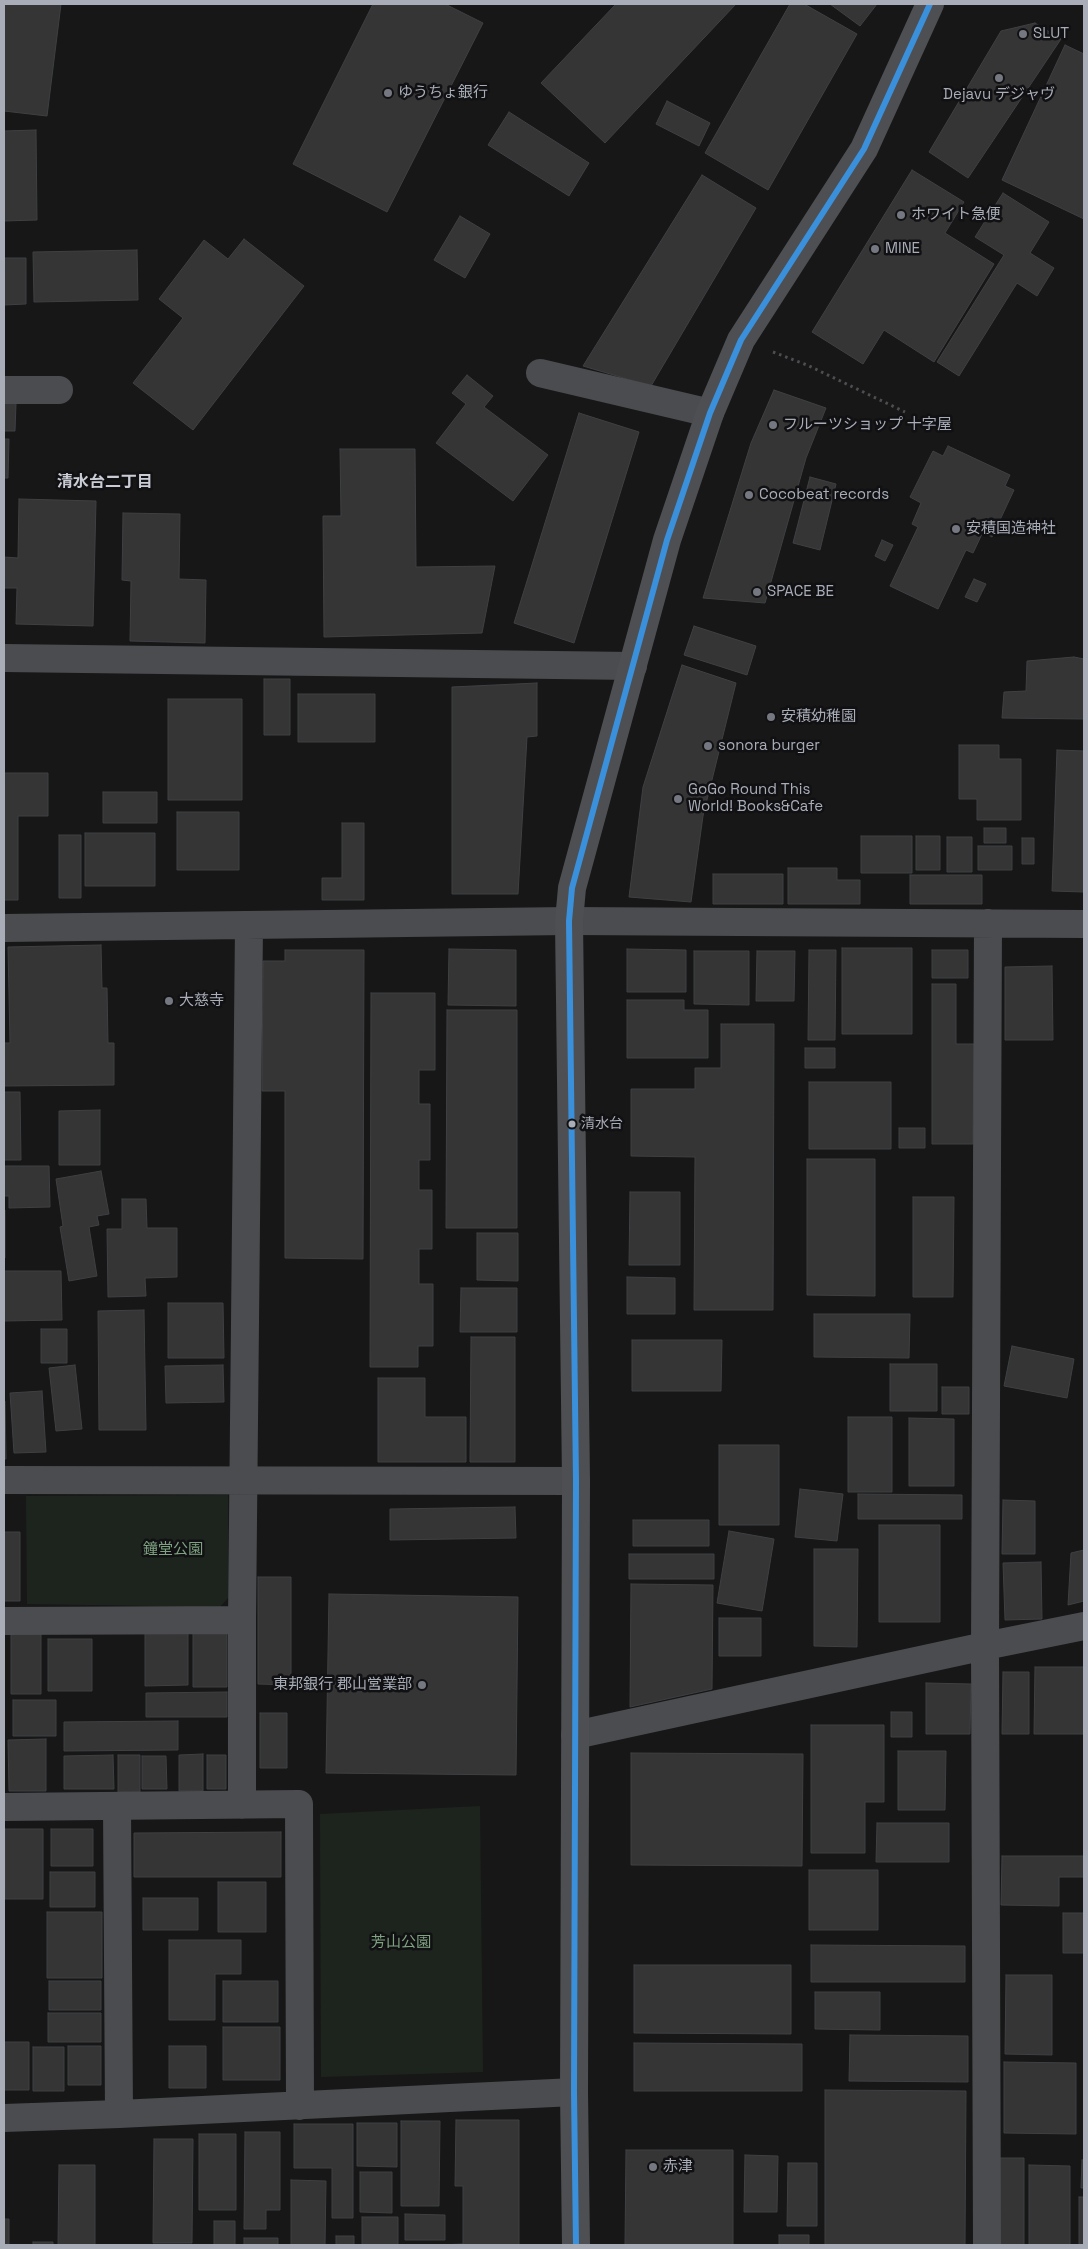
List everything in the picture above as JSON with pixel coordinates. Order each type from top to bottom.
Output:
[{"type":"main road","points":[[576,2245],[574,2092],[576,1481],[569,920],[572,888],[667,540],[710,413],[741,340],[864,149],[930,4]]},
{"type":"street","points":[[540,373],[710,413]]},
{"type":"street","points":[[4,390],[59,390]]},
{"type":"street","points":[[4,658],[633,666]]},
{"type":"street","points":[[4,928],[569,920],[1084,924]]},
{"type":"street","points":[[987,2245],[985,1646],[988,923]]},
{"type":"street","points":[[242,1805],[243,1480],[249,925]]},
{"type":"street","points":[[4,1480],[576,1481]]},
{"type":"street","points":[[4,1621],[242,1620]]},
{"type":"street","points":[[575,1735],[1084,1626]]},
{"type":"street","points":[[4,1807],[299,1804],[300,2106]]},
{"type":"street","points":[[117,1806],[119,2114]]},
{"type":"street","points":[[4,2118],[300,2106],[574,2092]]},
{"type":"path","points":[[741,340],[807,365],[905,412]]},
{"type":"green space","name":"鐘堂公園","points":[[228,1495],[229,1597],[220,1607],[27,1604],[26,1496]]},
{"type":"green space","name":"芳山公園","points":[[480,1806],[483,2072],[321,2077],[320,1814]]},
{"type":"building","points":[[4,4],[61,4],[47,116],[4,111]]},
{"type":"building","name":"ゆうちょ銀行","points":[[373,4],[445,4],[483,23],[387,212],[293,164]]},
{"type":"building","points":[[616,4],[736,4],[605,143],[541,83]]},
{"type":"building","points":[[790,4],[804,4],[857,34],[768,190],[705,153]]},
{"type":"building","points":[[830,4],[877,4],[860,26]]},
{"type":"building","points":[[1035,23],[1061,39],[968,178],[929,152],[1001,31]]},
{"type":"building","points":[[1065,45],[1084,54],[1084,219],[1002,180]]},
{"type":"building","points":[[667,101],[710,123],[699,146],[656,124]]},
{"type":"building","points":[[509,112],[589,163],[569,196],[488,145]]},
{"type":"building","points":[[36,130],[37,220],[4,221],[4,131]]},
{"type":"building","points":[[912,170],[964,202],[945,233],[994,264],[934,362],[884,330],[863,364],[812,332]]},
{"type":"building","points":[[702,175],[756,208],[651,386],[583,366]]},
{"type":"building","points":[[1003,193],[1049,222],[1030,253],[1054,268],[1037,296],[1017,283],[959,376],[937,362],[1004,255],[975,237]]},
{"type":"building","points":[[460,216],[490,234],[465,278],[434,260]]},
{"type":"building","points":[[244,239],[304,286],[193,430],[133,383],[183,318],[159,299],[204,240],[228,259]]},
{"type":"building","points":[[137,250],[138,300],[34,302],[33,252]]},
{"type":"building","points":[[4,258],[26,258],[26,304],[4,305]]},
{"type":"building","points":[[467,375],[493,396],[484,407],[548,455],[513,501],[436,443],[466,404],[452,393]]},
{"type":"building","points":[[774,390],[826,408],[806,458],[765,603],[703,598],[751,443]]},
{"type":"building","points":[[4,402],[16,403],[15,431],[4,431]]},
{"type":"building","points":[[579,413],[639,432],[574,643],[514,623]]},
{"type":"building","points":[[4,439],[9,439],[8,478],[4,478]]},
{"type":"building","name":"安積国造神社","points":[[948,446],[1010,475],[1005,486],[1014,490],[992,537],[983,532],[973,553],[966,550],[938,609],[890,586],[918,527],[912,524],[921,503],[910,497],[933,451],[943,456]]},
{"type":"building","points":[[340,449],[415,449],[416,567],[495,566],[482,633],[324,637],[323,516],[341,516]]},
{"type":"building","points":[[810,477],[836,484],[820,550],[793,543]]},
{"type":"building","points":[[19,499],[96,501],[93,626],[16,624],[17,588],[4,588],[4,557],[18,558]]},
{"type":"building","points":[[123,513],[180,514],[179,579],[206,580],[205,643],[130,641],[131,581],[122,580]]},
{"type":"building","points":[[882,540],[893,545],[885,561],[875,556]]},
{"type":"building","points":[[974,579],[986,584],[977,602],[965,597]]},
{"type":"building","points":[[694,626],[756,646],[747,675],[684,655]]},
{"type":"building","points":[[1074,657],[1084,659],[1084,719],[1002,718],[1004,692],[1026,691],[1027,661]]},
{"type":"building","points":[[682,665],[736,683],[703,816],[691,902],[629,897],[643,787]]},
{"type":"building","points":[[264,679],[290,679],[290,735],[264,735]]},
{"type":"building","points":[[537,683],[537,736],[527,737],[518,894],[452,894],[452,687]]},
{"type":"building","points":[[298,694],[375,694],[375,742],[298,742]]},
{"type":"building","points":[[168,699],[242,699],[242,800],[168,800]]},
{"type":"building","points":[[959,745],[999,745],[999,759],[1021,759],[1021,820],[977,820],[977,799],[959,799]]},
{"type":"building","points":[[1057,750],[1084,751],[1084,892],[1052,891]]},
{"type":"building","points":[[4,773],[48,773],[48,816],[18,816],[18,900],[4,900]]},
{"type":"building","points":[[103,792],[157,792],[157,823],[103,823]]},
{"type":"building","points":[[177,812],[239,812],[239,870],[177,870]]},
{"type":"building","points":[[342,823],[364,823],[364,900],[322,900],[322,878],[342,878]]},
{"type":"building","points":[[984,828],[1006,828],[1006,843],[984,843]]},
{"type":"building","points":[[85,833],[155,833],[155,886],[85,886]]},
{"type":"building","points":[[59,835],[81,835],[81,898],[59,898]]},
{"type":"building","points":[[861,836],[912,836],[912,873],[861,873]]},
{"type":"building","points":[[916,836],[940,836],[940,870],[916,870]]},
{"type":"building","points":[[947,837],[972,837],[972,872],[947,872]]},
{"type":"building","points":[[1022,838],[1034,838],[1034,864],[1022,864]]},
{"type":"building","points":[[978,846],[1012,846],[1012,870],[978,870]]},
{"type":"building","points":[[788,868],[837,868],[837,880],[860,880],[860,904],[788,904]]},
{"type":"building","points":[[713,874],[783,874],[783,904],[713,904]]},
{"type":"building","points":[[910,875],[982,875],[982,904],[910,904]]},
{"type":"building","points":[[101,945],[102,988],[107,988],[108,1043],[114,1043],[114,1085],[4,1086],[4,1043],[10,1043],[8,947]]},
{"type":"building","points":[[842,948],[912,948],[912,1034],[842,1034]]},
{"type":"building","points":[[449,949],[516,950],[516,1006],[448,1005]]},
{"type":"building","points":[[627,949],[686,950],[686,992],[627,992]]},
{"type":"building","points":[[285,950],[364,950],[363,1259],[285,1258],[285,1091],[262,1091],[263,961],[285,961]]},
{"type":"building","points":[[809,950],[836,950],[835,1040],[808,1040]]},
{"type":"building","points":[[932,950],[968,950],[968,978],[932,978]]},
{"type":"building","points":[[694,951],[749,951],[749,1005],[694,1004]]},
{"type":"building","points":[[757,951],[795,951],[794,1001],[756,1001]]},
{"type":"building","points":[[1052,966],[1053,1040],[1005,1040],[1005,967]]},
{"type":"building","points":[[932,984],[956,984],[956,1044],[974,1044],[973,1144],[932,1144]]},
{"type":"building","points":[[371,993],[435,993],[435,1070],[419,1070],[419,1104],[430,1104],[430,1160],[419,1160],[419,1190],[432,1190],[432,1249],[419,1249],[419,1284],[433,1284],[433,1346],[418,1346],[418,1367],[370,1367]]},
{"type":"building","points":[[627,1000],[684,1000],[684,1010],[708,1010],[708,1058],[627,1058]]},
{"type":"building","points":[[447,1010],[517,1010],[517,1228],[446,1228]]},
{"type":"building","points":[[721,1024],[774,1024],[773,1310],[694,1310],[695,1157],[631,1156],[631,1089],[695,1089],[695,1068],[721,1068]]},
{"type":"building","points":[[805,1048],[835,1048],[835,1068],[805,1068]]},
{"type":"building","points":[[809,1082],[891,1082],[891,1149],[809,1149]]},
{"type":"building","points":[[4,1092],[20,1092],[21,1160],[4,1160]]},
{"type":"building","points":[[100,1110],[100,1165],[59,1165],[59,1111]]},
{"type":"building","points":[[899,1128],[925,1128],[925,1148],[899,1148]]},
{"type":"building","points":[[807,1159],[875,1159],[875,1296],[807,1295]]},
{"type":"building","points":[[4,1166],[49,1166],[50,1207],[9,1208],[9,1196],[4,1196]]},
{"type":"building","points":[[101,1171],[109,1214],[97,1216],[99,1225],[89,1227],[97,1276],[69,1281],[60,1227],[63,1226],[56,1179]]},
{"type":"building","points":[[630,1192],[680,1192],[680,1265],[629,1265]]},
{"type":"building","points":[[913,1197],[954,1197],[953,1297],[913,1297]]},
{"type":"building","points":[[122,1199],[146,1199],[147,1228],[177,1228],[177,1277],[145,1278],[146,1296],[108,1297],[107,1229],[122,1229]]},
{"type":"building","points":[[5,1210],[5,1258],[4,1258]]},
{"type":"building","points":[[477,1233],[518,1233],[518,1281],[477,1280]]},
{"type":"building","points":[[4,1271],[61,1271],[62,1320],[4,1321]]},
{"type":"building","points":[[627,1277],[675,1278],[675,1314],[627,1314]]},
{"type":"building","points":[[461,1288],[517,1288],[517,1332],[460,1332]]},
{"type":"building","points":[[168,1303],[223,1303],[224,1358],[168,1358]]},
{"type":"building","points":[[144,1310],[146,1430],[99,1430],[98,1311]]},
{"type":"building","points":[[814,1314],[910,1314],[909,1358],[814,1357]]},
{"type":"building","points":[[41,1329],[67,1329],[67,1363],[41,1363]]},
{"type":"building","points":[[471,1337],[515,1337],[515,1462],[470,1462]]},
{"type":"building","points":[[632,1340],[722,1340],[721,1391],[632,1391]]},
{"type":"building","points":[[1012,1346],[1074,1359],[1067,1398],[1004,1386]]},
{"type":"building","points":[[890,1364],[937,1364],[937,1411],[890,1411]]},
{"type":"building","points":[[75,1365],[82,1429],[56,1431],[49,1368]]},
{"type":"building","points":[[223,1365],[224,1402],[166,1403],[165,1366]]},
{"type":"building","points":[[378,1378],[425,1378],[425,1417],[466,1417],[466,1462],[378,1462]]},
{"type":"building","points":[[942,1387],[969,1387],[969,1414],[942,1414]]},
{"type":"building","points":[[42,1391],[46,1452],[14,1453],[10,1393]]},
{"type":"building","points":[[5,1401],[6,1459],[4,1459]]},
{"type":"building","points":[[848,1417],[892,1417],[892,1492],[848,1492]]},
{"type":"building","points":[[909,1418],[954,1419],[954,1486],[909,1486]]},
{"type":"building","points":[[719,1445],[779,1445],[779,1525],[719,1525]]},
{"type":"building","points":[[800,1489],[843,1494],[837,1541],[795,1537]]},
{"type":"building","points":[[858,1494],[962,1495],[962,1519],[858,1519]]},
{"type":"building","points":[[1003,1500],[1035,1501],[1035,1554],[1002,1554]]},
{"type":"building","points":[[515,1507],[516,1538],[390,1540],[390,1509]]},
{"type":"building","points":[[633,1520],[709,1520],[709,1546],[633,1546]]},
{"type":"building","points":[[879,1525],[940,1525],[940,1622],[879,1622]]},
{"type":"building","points":[[729,1531],[774,1539],[762,1611],[717,1603]]},
{"type":"building","points":[[4,1532],[20,1532],[20,1601],[4,1601]]},
{"type":"building","points":[[814,1549],[858,1549],[857,1647],[814,1646]]},
{"type":"building","points":[[1084,1550],[1084,1601],[1068,1605],[1071,1553]]},
{"type":"building","points":[[629,1554],[714,1554],[714,1579],[629,1579]]},
{"type":"building","points":[[1041,1562],[1042,1619],[1005,1620],[1003,1563]]},
{"type":"building","points":[[258,1577],[291,1577],[291,1685],[258,1684]]},
{"type":"building","points":[[631,1584],[713,1585],[712,1689],[630,1707]]},
{"type":"building","name":"東邦銀行 郡山営業部","points":[[329,1594],[518,1597],[516,1775],[326,1773]]},
{"type":"building","points":[[719,1618],[761,1618],[761,1656],[719,1656]]},
{"type":"building","points":[[145,1632],[188,1632],[188,1685],[145,1686]]},
{"type":"building","points":[[193,1633],[227,1633],[227,1687],[193,1687]]},
{"type":"building","points":[[11,1634],[41,1634],[41,1694],[11,1694]]},
{"type":"building","points":[[48,1639],[92,1639],[92,1691],[48,1691]]},
{"type":"building","points":[[1035,1667],[1084,1667],[1084,1734],[1034,1734]]},
{"type":"building","points":[[1003,1672],[1029,1672],[1029,1734],[1002,1734]]},
{"type":"building","points":[[926,1683],[971,1684],[970,1734],[926,1734]]},
{"type":"building","points":[[227,1692],[227,1717],[146,1717],[146,1693]]},
{"type":"building","points":[[13,1700],[56,1700],[56,1736],[13,1736]]},
{"type":"building","points":[[891,1712],[912,1712],[912,1737],[891,1737]]},
{"type":"building","points":[[260,1713],[287,1713],[287,1768],[260,1768]]},
{"type":"building","points":[[178,1721],[178,1750],[64,1751],[64,1722]]},
{"type":"building","points":[[811,1725],[884,1725],[884,1802],[865,1802],[865,1853],[811,1853]]},
{"type":"building","points":[[46,1739],[46,1791],[9,1791],[8,1740]]},
{"type":"building","points":[[898,1751],[946,1751],[945,1810],[898,1810]]},
{"type":"building","points":[[631,1753],[803,1754],[802,1866],[631,1865]]},
{"type":"building","points":[[203,1754],[203,1791],[179,1791],[179,1755]]},
{"type":"building","points":[[113,1755],[114,1789],[64,1789],[64,1756]]},
{"type":"building","points":[[118,1755],[140,1755],[140,1792],[118,1792]]},
{"type":"building","points":[[207,1755],[226,1755],[226,1789],[207,1789]]},
{"type":"building","points":[[142,1756],[166,1756],[167,1789],[142,1789]]},
{"type":"building","points":[[877,1823],[949,1823],[949,1862],[876,1862]]},
{"type":"building","points":[[5,1829],[43,1829],[43,1899],[5,1899]]},
{"type":"building","points":[[51,1829],[93,1829],[93,1866],[51,1866]]},
{"type":"building","points":[[281,1832],[281,1877],[134,1877],[134,1833]]},
{"type":"building","points":[[1002,1856],[1084,1856],[1084,1877],[1059,1877],[1059,1906],[1001,1905]]},
{"type":"building","points":[[809,1870],[878,1870],[878,1930],[809,1930]]},
{"type":"building","points":[[50,1872],[95,1872],[95,1907],[50,1907]]},
{"type":"building","points":[[218,1882],[266,1882],[266,1932],[218,1932]]},
{"type":"building","points":[[143,1898],[198,1898],[198,1930],[143,1930]]},
{"type":"building","points":[[47,1912],[102,1912],[102,1978],[47,1978]]},
{"type":"building","points":[[1063,1913],[1084,1913],[1084,1953],[1063,1953]]},
{"type":"building","points":[[169,1940],[241,1940],[241,1974],[215,1974],[215,2020],[169,2020]]},
{"type":"building","points":[[811,1945],[965,1946],[965,1982],[811,1982]]},
{"type":"building","points":[[634,1965],[791,1965],[791,2034],[634,2033]]},
{"type":"building","points":[[1006,1975],[1052,1975],[1052,2055],[1005,2054]]},
{"type":"building","points":[[49,1981],[101,1981],[101,2010],[49,2010]]},
{"type":"building","points":[[223,1981],[278,1981],[278,2022],[223,2022]]},
{"type":"building","points":[[815,1992],[880,1992],[880,2030],[815,2029]]},
{"type":"building","points":[[48,2013],[101,2013],[101,2042],[48,2042]]},
{"type":"building","points":[[223,2027],[280,2027],[280,2080],[223,2080]]},
{"type":"building","points":[[850,2035],[968,2036],[968,2082],[849,2081]]},
{"type":"building","points":[[4,2042],[29,2042],[29,2090],[4,2090]]},
{"type":"building","points":[[634,2043],[802,2044],[802,2091],[634,2091]]},
{"type":"building","points":[[68,2046],[101,2046],[101,2085],[68,2085]]},
{"type":"building","points":[[169,2046],[206,2046],[206,2088],[169,2088]]},
{"type":"building","points":[[33,2047],[64,2047],[64,2091],[33,2091]]},
{"type":"building","points":[[1004,2062],[1076,2063],[1076,2134],[1004,2133]]},
{"type":"building","points":[[825,2090],[966,2091],[965,2245],[825,2245]]},
{"type":"building","points":[[456,2120],[519,2120],[519,2245],[440,2245],[463,2244],[463,2186],[455,2186]]},
{"type":"building","points":[[401,2121],[440,2121],[439,2206],[401,2206]]},
{"type":"building","points":[[357,2123],[397,2123],[397,2167],[357,2166]]},
{"type":"building","points":[[294,2124],[353,2124],[353,2218],[332,2218],[332,2168],[294,2168]]},
{"type":"building","points":[[245,2132],[280,2132],[280,2210],[266,2210],[266,2229],[244,2229]]},
{"type":"building","points":[[199,2134],[236,2134],[236,2210],[199,2210]]},
{"type":"building","points":[[154,2139],[193,2139],[192,2243],[153,2243]]},
{"type":"building","points":[[626,2150],[733,2150],[733,2245],[625,2245]]},
{"type":"building","points":[[745,2155],[778,2156],[777,2212],[744,2212]]},
{"type":"building","points":[[997,2158],[1024,2158],[1024,2245],[996,2245]]},
{"type":"building","points":[[1082,2160],[1084,2160],[1084,2188],[1081,2188]]},
{"type":"building","points":[[788,2163],[817,2163],[817,2226],[787,2226]]},
{"type":"building","points":[[59,2165],[95,2165],[95,2245],[58,2245]]},
{"type":"building","points":[[1029,2165],[1070,2166],[1070,2245],[1029,2245]]},
{"type":"building","points":[[360,2172],[392,2172],[392,2213],[360,2212]]},
{"type":"building","points":[[291,2180],[326,2181],[325,2245],[291,2245]]},
{"type":"building","points":[[1079,2197],[1084,2197],[1084,2245],[1079,2245]]},
{"type":"building","points":[[405,2214],[445,2215],[445,2240],[405,2240]]},
{"type":"building","points":[[362,2217],[398,2217],[398,2245],[362,2245]]},
{"type":"building","points":[[4,2219],[9,2219],[9,2245],[4,2245]]},
{"type":"building","points":[[214,2221],[235,2221],[235,2245],[214,2245]]},
{"type":"building","points":[[779,2235],[809,2235],[809,2245],[779,2245]]},
{"type":"building","points":[[336,2236],[354,2236],[354,2245],[336,2245]]},
{"type":"building","points":[[244,2238],[278,2238],[278,2245],[244,2245]]},
{"type":"building","points":[[33,2242],[53,2242],[53,2245],[33,2245]]},
{"type":"transit line","points":[[576,2245],[574,2092],[576,1481],[569,921],[572,888],[667,540],[710,413],[741,340],[864,149],[930,4]]},
{"type":"place","name":"SLUT","points":[[1023,34]]},
{"type":"place","name":"Dejavu デジャヴ","points":[[999,78]]},
{"type":"place","name":"ゆうちょ銀行","points":[[388,93]]},
{"type":"place","name":"ホワイト急便","points":[[901,215]]},
{"type":"place","name":"MINE","points":[[875,249]]},
{"type":"place","name":"フルーツショップ 十字屋","points":[[773,425]]},
{"type":"place","name":"Cocobeat records","points":[[749,495]]},
{"type":"place","name":"安積国造神社","points":[[956,529]]},
{"type":"place","name":"SPACE BE","points":[[757,592]]},
{"type":"place","name":"安積幼稚園","points":[[771,717]]},
{"type":"place","name":"sonora burger","points":[[708,746]]},
{"type":"place","name":"GoGo Round This World! Books&Cafe","points":[[678,799]]},
{"type":"place","name":"大慈寺","points":[[169,1001]]},
{"type":"place","name":"清水台","points":[[572,1124]]},
{"type":"place","name":"東邦銀行 郡山営業部","points":[[422,1685]]},
{"type":"place","name":"赤津","points":[[653,2167]]},
{"type":"district","name":"清水台二丁目","points":[[105,483]]}]
